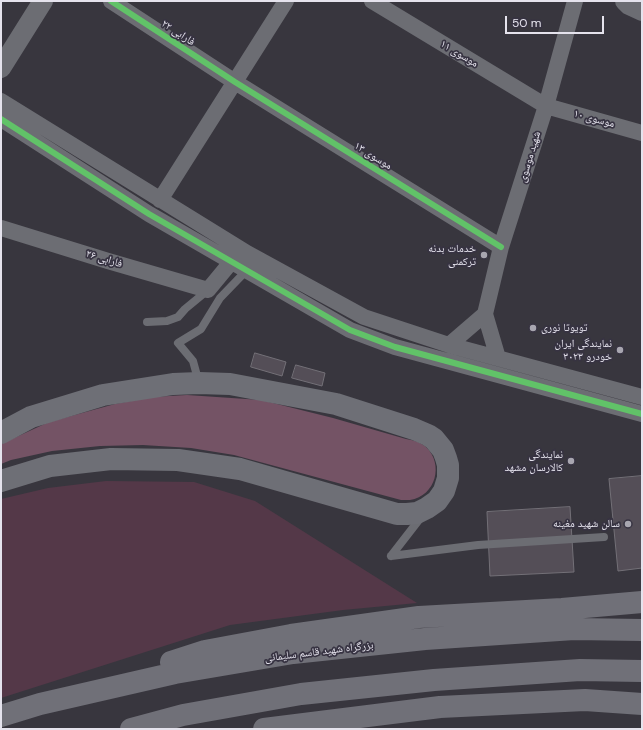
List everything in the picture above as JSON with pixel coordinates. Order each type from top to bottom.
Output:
[{"type":"highway","points":[[40,704],[205,652],[291,635],[419,617],[562,609],[642,602]]},
{"type":"highway","name":"بزرگراه شهید قاسم سلیمانی","points":[[1,716],[40,704],[174,673],[293,653],[425,639],[543,631],[574,629],[642,630]]},
{"type":"highway","points":[[131,729],[183,715],[301,694],[449,679],[580,670],[642,671]]},
{"type":"highway","points":[[264,729],[440,707],[584,700],[642,704]]},
{"type":"main road","points":[[1,433],[31,417],[103,395],[173,384],[230,384],[336,404],[428,434],[443,450],[448,465],[448,478],[444,491],[437,501],[428,508],[417,513],[407,514],[397,514],[240,469],[178,460],[111,459],[50,466],[1,481]]},
{"type":"street","points":[[1,68],[43,1]]},
{"type":"street","name":"فارابی ۲۲","points":[[111,1],[235,82]]},
{"type":"street","points":[[160,200],[286,1]]},
{"type":"street","name":"موسوی ۱۱","points":[[372,1],[546,106]]},
{"type":"street","name":"شهید موسوی","points":[[485,314],[501,247],[546,106],[575,1]]},
{"type":"street","points":[[625,1],[629,5],[642,11]]},
{"type":"street","name":"موسوی ۱۳","points":[[235,82],[501,247]]},
{"type":"street","points":[[1,101],[247,253],[364,317],[449,345],[642,397]]},
{"type":"street","name":"موسوی ۱۰","points":[[546,106],[642,133]]},
{"type":"street","points":[[1,119],[149,214],[350,330],[395,347],[642,414]]},
{"type":"street","name":"فارابی ۲۶","points":[[1,228],[214,294]]},
{"type":"street","points":[[214,294],[232,261],[247,253]]},
{"type":"street","points":[[449,345],[485,314],[498,358]]},
{"type":"lane","points":[[147,322],[167,321],[178,317],[185,309],[214,294],[247,270],[247,253]]},
{"type":"lane","points":[[199,383],[193,362],[178,343],[201,329],[214,294]]},
{"type":"lane","points":[[428,508],[391,556],[478,545],[604,537]]},
{"type":"shaded area","points":[[187,395],[261,400],[333,418],[416,442],[426,447],[432,454],[436,470],[434,478],[431,486],[419,497],[410,500],[401,500],[234,455],[191,448],[143,445],[100,446],[52,451],[11,460],[1,464],[1,444],[49,422],[115,404],[152,397]]},
{"type":"shaded area","points":[[106,481],[194,482],[255,501],[417,603],[343,610],[230,625],[1,698],[1,499],[48,488]]},
{"type":"building","points":[[255,353],[286,362],[282,376],[251,367]]},
{"type":"building","points":[[296,365],[325,373],[322,386],[292,378]]},
{"type":"building","name":"سالن شهید مغینه","points":[[642,476],[642,568],[618,571],[609,479]]},
{"type":"building","points":[[570,507],[574,572],[490,576],[487,512]]},
{"type":"cycle path","points":[[111,1],[235,82],[501,247]]},
{"type":"cycle path","points":[[1,119],[149,214],[350,330],[395,347],[642,414]]},
{"type":"place","name":"خدمات بدنه ترکمنی","points":[[484,255]]},
{"type":"place","name":"تویوتا نوری","points":[[533,328]]},
{"type":"place","name":"نمایندگی ایران خودرو ۳۰۲۳","points":[[620,350]]},
{"type":"place","name":"نمایندگی کالارسان مشهد","points":[[571,461]]},
{"type":"place","name":"سالن شهید مغینه","points":[[628,524]]}]
